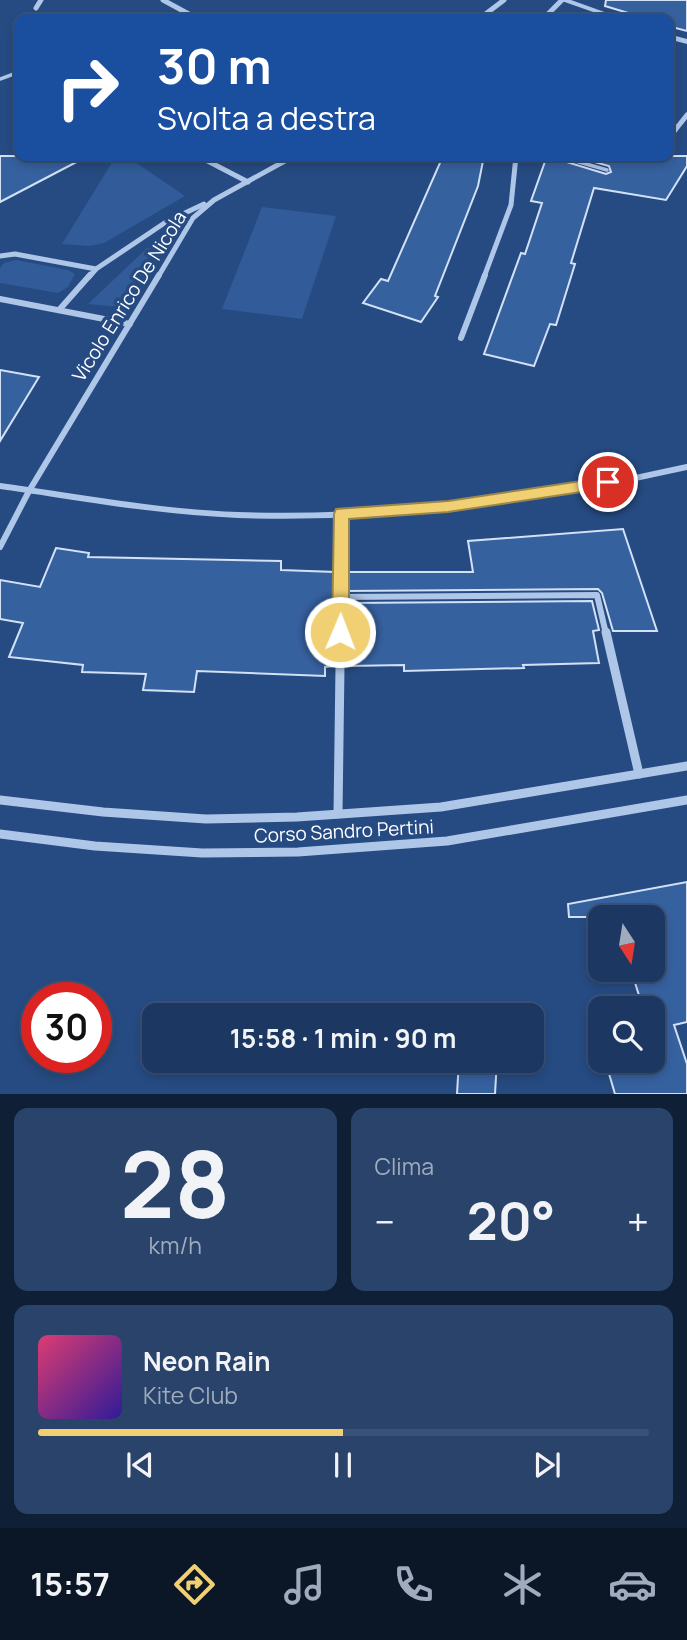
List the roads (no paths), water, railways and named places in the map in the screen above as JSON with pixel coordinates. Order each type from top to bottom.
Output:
[{"type":"street","points":[[36,8],[41,0]]},
{"type":"street","points":[[163,0],[189,14]]},
{"type":"street","points":[[486,14],[504,0]]},
{"type":"street","points":[[548,14],[563,0],[605,14]]},
{"type":"street","points":[[674,131],[687,115]]},
{"type":"street","points":[[208,161],[248,182]]},
{"type":"street","name":"Vicolo Enrico De Nicola","points":[[0,547],[29,491],[193,218],[214,200],[285,161]]},
{"type":"street","points":[[461,338],[511,205],[515,161]]},
{"type":"street","points":[[59,310],[96,269],[166,222],[214,200]]},
{"type":"street","points":[[0,257],[15,254],[96,269]]},
{"type":"street","points":[[0,299],[130,324]]},
{"type":"street","points":[[0,486],[186,512],[342,514],[448,506],[632,479],[687,467]]},
{"type":"street","points":[[340,632],[342,514]]},
{"type":"street","points":[[341,597],[597,595],[639,774]]},
{"type":"street","points":[[338,814],[340,666]]},
{"type":"street","name":"Corso Sandro Pertini","points":[[0,800],[103,812],[206,819],[338,814],[440,807],[687,766]]},
{"type":"street","name":"Corso Sandro Pertini","points":[[0,834],[95,846],[202,853],[298,852],[447,841],[687,800]]},
{"type":"lane","points":[[576,161],[607,170]]},
{"type":"tunnel","points":[[340,632],[340,666]]}]
